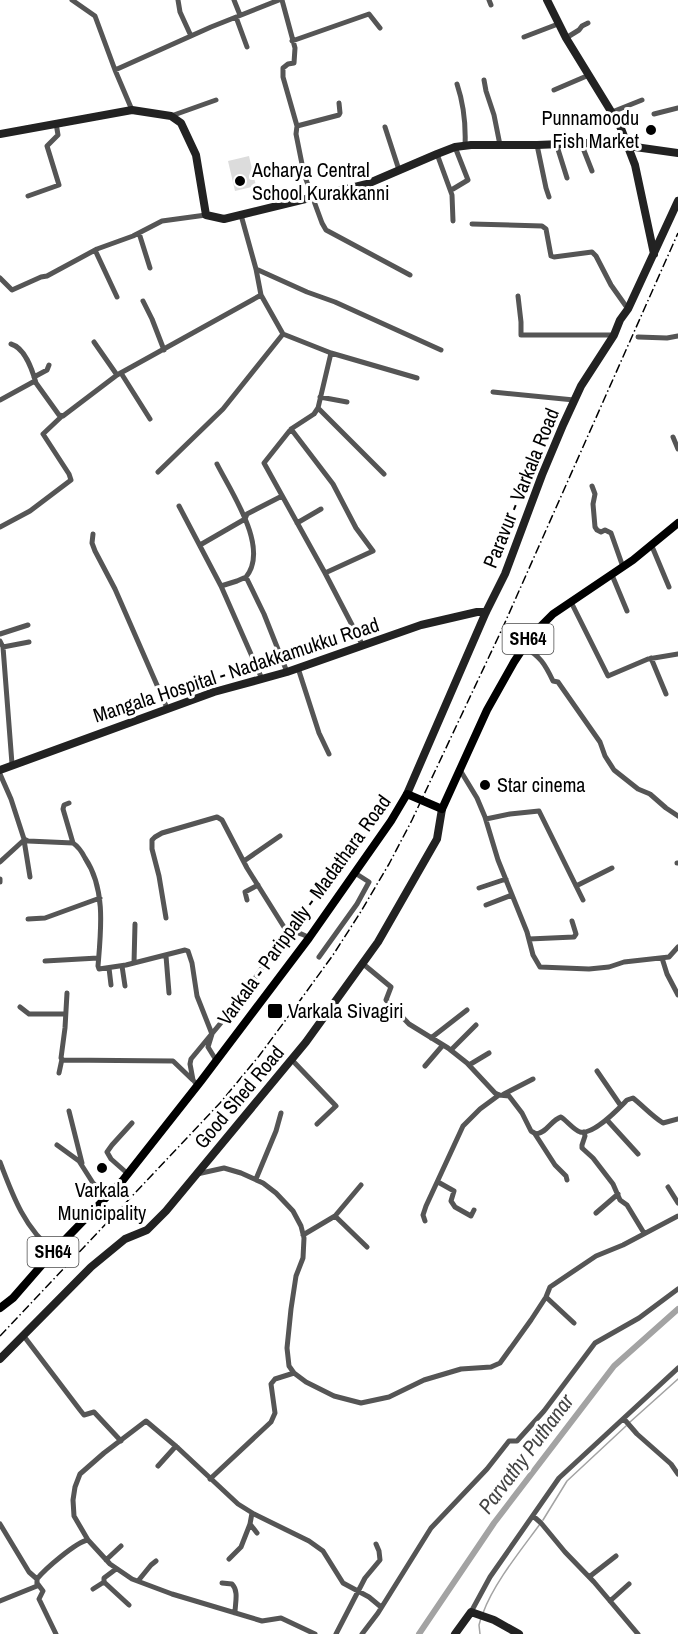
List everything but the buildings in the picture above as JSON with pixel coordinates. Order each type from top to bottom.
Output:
[{"type":"main road","points":[[547,0],[566,38],[620,126],[635,165],[654,254]]},
{"type":"main road","points":[[0,134],[132,110],[171,117],[181,123],[196,155],[206,215],[224,219],[367,184],[455,147],[581,143],[628,146],[678,153]]},
{"type":"main road","name":"Paravur - Varkala Road","points":[[407,794],[486,612],[505,574],[542,475],[574,400],[628,309],[678,201]]},
{"type":"main road","name":"SH64","points":[[442,809],[487,710],[531,636],[553,614],[623,567],[678,523]]},
{"type":"main road","name":"Mangala Hospital - Nadakkamukku Road","points":[[0,772],[12,764],[214,692],[287,672],[421,625],[486,612]]},
{"type":"main road","name":"Varkala - Parippally - Madathara Road","points":[[0,1308],[14,1298],[54,1251],[128,1174],[309,938],[391,821],[407,794],[442,809]]},
{"type":"main road","name":"Good Shed Road","points":[[0,1359],[91,1267],[125,1239],[147,1230],[166,1211],[292,1060],[378,942],[437,839],[442,809]]},
{"type":"main road","points":[[455,1634],[471,1612],[494,1620],[519,1634]]},
{"type":"street","points":[[72,0],[95,16],[132,110]]},
{"type":"street","points":[[178,0],[180,12],[191,36]]},
{"type":"street","points":[[234,0],[247,47]]},
{"type":"street","points":[[115,70],[280,0],[295,48],[294,63],[284,68],[283,77],[297,126],[296,134],[304,174],[326,230],[410,275]]},
{"type":"street","points":[[292,41],[369,14],[380,28]]},
{"type":"street","points":[[566,38],[588,23]]},
{"type":"street","points":[[524,37],[558,24]]},
{"type":"street","points":[[554,90],[589,75]]},
{"type":"street","points":[[484,80],[500,145]]},
{"type":"street","points":[[457,84],[463,103],[465,146]]},
{"type":"street","points":[[171,117],[216,100]]},
{"type":"street","points":[[612,112],[642,100]]},
{"type":"street","points":[[297,126],[339,115],[339,103]]},
{"type":"street","points":[[654,114],[678,108]]},
{"type":"street","points":[[28,196],[59,185],[47,146],[57,137],[56,123]]},
{"type":"street","points":[[385,127],[399,170]]},
{"type":"street","points":[[556,143],[567,178]]},
{"type":"street","points":[[581,143],[592,171]]},
{"type":"street","points":[[537,145],[549,197]]},
{"type":"street","points":[[453,189],[468,180],[455,147]]},
{"type":"street","points":[[437,154],[452,195],[453,221]]},
{"type":"street","points":[[0,278],[12,290],[47,276],[95,250],[139,233],[162,221],[206,215]]},
{"type":"street","points":[[241,215],[261,296],[283,334],[331,353],[417,378]]},
{"type":"street","points":[[472,224],[542,226],[546,229],[551,256],[592,252],[628,309]]},
{"type":"street","points":[[139,233],[150,268]]},
{"type":"street","points":[[95,250],[117,297]]},
{"type":"street","points":[[256,269],[441,350]]},
{"type":"street","points":[[0,527],[30,511],[72,480],[43,434],[61,417],[119,374],[261,296]]},
{"type":"street","points":[[518,296],[521,335],[614,335]]},
{"type":"street","points":[[142,301],[152,318],[164,350]]},
{"type":"street","points":[[158,472],[223,409],[283,334]]},
{"type":"street","points":[[638,337],[678,336]]},
{"type":"street","points":[[94,342],[150,419]]},
{"type":"street","points":[[11,344],[18,346],[35,380],[61,417]]},
{"type":"street","points":[[331,353],[318,408],[314,414],[291,429],[264,463],[363,646]]},
{"type":"street","points":[[0,400],[33,382],[47,370],[49,364]]},
{"type":"street","points":[[493,392],[574,400]]},
{"type":"street","points":[[320,397],[347,402]]},
{"type":"street","points":[[318,408],[384,474]]},
{"type":"street","points":[[291,429],[333,484],[356,528],[373,551],[325,573]]},
{"type":"street","points":[[673,437],[678,449]]},
{"type":"street","points":[[217,464],[249,527],[254,552],[252,570],[246,577],[221,586]]},
{"type":"street","points":[[592,486],[595,494],[593,504],[595,527],[600,532],[605,530],[611,533],[623,567]]},
{"type":"street","points":[[200,545],[245,519],[247,514],[282,496]]},
{"type":"street","points":[[179,506],[221,586],[262,680]]},
{"type":"street","points":[[297,523],[321,509]]},
{"type":"street","points":[[93,534],[92,543],[95,551],[115,589],[167,708]]},
{"type":"street","points":[[651,544],[669,587]]},
{"type":"street","points":[[612,575],[627,611]]},
{"type":"street","points":[[246,577],[264,614],[287,672]]},
{"type":"street","points":[[571,602],[608,676],[651,658],[678,654]]},
{"type":"street","points":[[0,634],[28,625]]},
{"type":"street","points":[[0,641],[3,647],[12,764]]},
{"type":"street","points":[[3,647],[29,642]]},
{"type":"street","points":[[524,646],[543,662],[553,681],[558,682],[600,741],[614,770],[678,816]]},
{"type":"street","points":[[651,658],[666,694]]},
{"type":"street","points":[[298,668],[319,733],[329,754]]},
{"type":"street","points":[[460,770],[477,798],[486,819],[533,955],[540,967],[589,969],[609,967],[624,962],[669,957],[678,947]]},
{"type":"street","points":[[0,772],[24,840],[30,877]]},
{"type":"street","points":[[69,803],[64,805],[63,809],[73,843],[90,864],[96,877],[100,898],[99,969],[188,951],[197,996],[212,1034],[208,1047],[216,1060]]},
{"type":"street","points":[[486,819],[539,811],[583,900]]},
{"type":"street","points":[[166,918],[152,840],[164,832],[218,818],[222,821],[284,927],[309,938]]},
{"type":"street","points":[[244,861],[280,836]]},
{"type":"street","points":[[0,862],[24,840],[73,843]]},
{"type":"street","points":[[576,886],[612,868]]},
{"type":"street","points":[[319,957],[357,904],[369,882],[355,873]]},
{"type":"street","points":[[479,888],[506,879]]},
{"type":"street","points":[[247,900],[245,892],[258,885]]},
{"type":"street","points":[[486,905],[512,895]]},
{"type":"street","points":[[28,920],[45,918],[100,898]]},
{"type":"street","points":[[529,939],[574,937],[576,934],[572,921]]},
{"type":"street","points":[[134,963],[135,924]]},
{"type":"street","points":[[196,1083],[190,1060],[239,1001],[289,930]]},
{"type":"street","points":[[166,956],[169,993]]},
{"type":"street","points":[[45,961],[99,958]]},
{"type":"street","points":[[662,958],[678,995]]},
{"type":"street","points":[[362,963],[391,987],[386,1000],[409,1024],[451,1050],[501,1095],[509,1096],[567,1180]]},
{"type":"street","points":[[122,966],[125,986]]},
{"type":"street","points":[[109,968],[111,985]]},
{"type":"street","points":[[59,1073],[67,993]]},
{"type":"street","points":[[20,1007],[29,1014],[65,1014]]},
{"type":"street","points":[[431,1038],[467,1010]]},
{"type":"street","points":[[451,1050],[476,1025]]},
{"type":"street","points":[[424,1066],[443,1045]]},
{"type":"street","points":[[469,1065],[489,1053]]},
{"type":"street","points":[[62,1059],[173,1061],[196,1083]]},
{"type":"street","points":[[292,1060],[336,1106],[317,1125]]},
{"type":"street","points":[[597,1071],[621,1106]]},
{"type":"street","points":[[425,1221],[424,1212],[463,1126],[480,1109],[532,1079]]},
{"type":"street","points":[[534,1133],[541,1134],[557,1118],[561,1117],[579,1131],[584,1132],[607,1120],[627,1100],[633,1098],[663,1123],[678,1119]]},
{"type":"street","points":[[69,1111],[82,1165]]},
{"type":"street","points":[[256,1179],[281,1113]]},
{"type":"street","points":[[607,1120],[638,1154]]},
{"type":"street","points":[[128,1174],[111,1159],[107,1152],[132,1123]]},
{"type":"street","points":[[584,1132],[582,1148],[593,1158],[613,1184],[620,1200],[627,1205],[644,1233]]},
{"type":"street","points":[[57,1145],[78,1160],[93,1183],[107,1196]]},
{"type":"street","points":[[0,1162],[14,1200],[41,1242],[54,1251]]},
{"type":"street","points":[[197,1174],[224,1168],[241,1173],[256,1179],[276,1193],[293,1211],[303,1234],[303,1258],[296,1276],[291,1309],[289,1366],[306,1382],[334,1396],[361,1403],[389,1397],[424,1380],[461,1369],[491,1367],[500,1363],[526,1328],[550,1287],[588,1261],[678,1216]]},
{"type":"street","points":[[438,1182],[454,1191],[451,1201],[455,1207],[471,1216],[474,1210]]},
{"type":"street","points":[[303,1234],[335,1216],[361,1185]]},
{"type":"street","points":[[668,1187],[678,1203]]},
{"type":"street","points":[[596,1213],[618,1194]]},
{"type":"street","points":[[335,1216],[366,1246]]},
{"type":"street","points":[[362,1634],[378,1613],[431,1528],[487,1469],[509,1441],[517,1441],[544,1411],[595,1343],[639,1318],[678,1289]]},
{"type":"street","points":[[546,1297],[574,1323]]},
{"type":"street","points":[[23,1335],[84,1415],[94,1412],[120,1441]]},
{"type":"street","points":[[471,1612],[490,1577],[559,1478],[678,1368]]},
{"type":"street","points":[[210,1479],[271,1422],[275,1413],[272,1384],[275,1379],[294,1373]]},
{"type":"street","points":[[624,1419],[637,1434],[671,1464],[678,1474]]},
{"type":"street","points":[[315,1634],[281,1618],[265,1622],[172,1594],[132,1579],[116,1569],[88,1540],[74,1516],[73,1500],[80,1474],[146,1421],[238,1504],[309,1541],[323,1551],[343,1583],[381,1606]]},
{"type":"street","points":[[158,1466],[176,1446]]},
{"type":"street","points":[[229,1559],[242,1547],[252,1513]]},
{"type":"street","points":[[532,1516],[541,1523],[638,1634]]},
{"type":"street","points":[[0,1524],[43,1591],[39,1599],[56,1634]]},
{"type":"street","points":[[250,1524],[257,1533]]},
{"type":"street","points":[[0,1601],[37,1586],[37,1581],[44,1570],[77,1545],[88,1540]]},
{"type":"street","points":[[336,1634],[365,1578],[380,1560],[376,1544]]},
{"type":"street","points":[[106,1560],[121,1546]]},
{"type":"street","points":[[589,1577],[616,1556]]},
{"type":"street","points":[[138,1581],[156,1561]]},
{"type":"street","points":[[93,1589],[104,1582],[104,1578],[116,1569]]},
{"type":"street","points":[[104,1582],[129,1605]]},
{"type":"street","points":[[222,1583],[232,1584],[235,1587],[235,1613]]},
{"type":"street","points":[[610,1601],[629,1584]]},
{"type":"shaded area","points":[[249,156],[256,186],[235,191],[228,161]]},
{"type":"waterway","name":"Parvathy Puthanar","points":[[419,1634],[494,1523],[614,1366],[678,1309]]},
{"type":"waterway","points":[[630,1422],[678,1379]]},
{"type":"waterway","points":[[543,1520],[567,1481],[626,1426]]},
{"type":"waterway","points":[[483,1613],[501,1579],[540,1524]]},
{"type":"waterway","points":[[480,1634],[481,1618]]},
{"type":"railway","points":[[0,1336],[220,1103],[296,1006],[360,913],[412,820],[503,627],[678,233]]},
{"type":"place","name":"Punnamoodu Fish Market","points":[[651,130]]},
{"type":"place","name":"Acharya Central School Kurakkanni","points":[[240,181]]},
{"type":"place","name":"Star cinema","points":[[485,785]]},
{"type":"place","name":"Varkala Sivagiri","points":[[275,1011]]},
{"type":"place","name":"Varkala Municipality","points":[[102,1168]]}]
